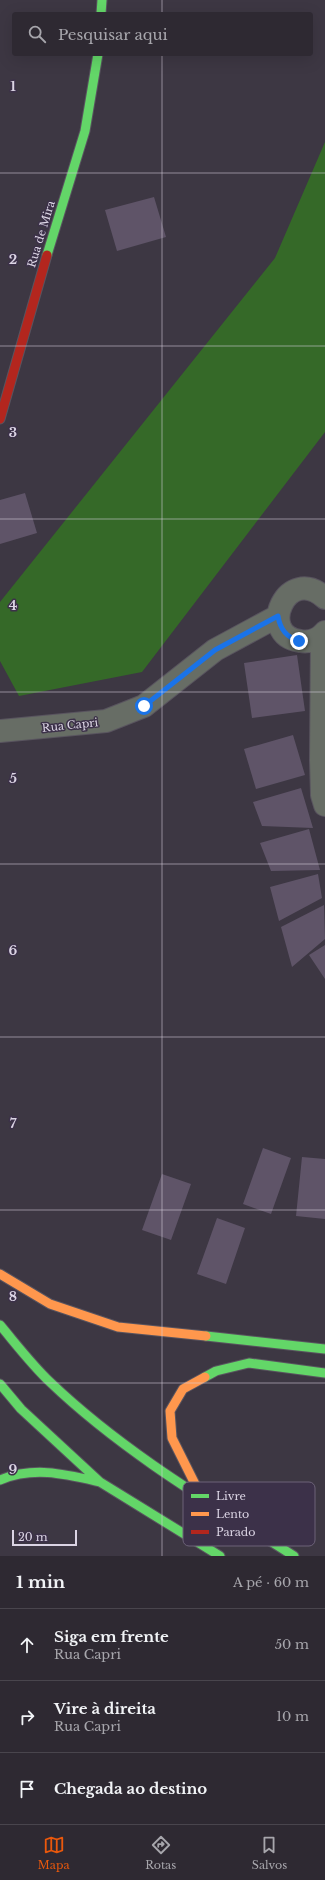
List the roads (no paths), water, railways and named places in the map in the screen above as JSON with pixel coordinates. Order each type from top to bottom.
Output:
[{"type":"main road","points":[[101,12],[102,0]]},
{"type":"main road","name":"Rua de Mira","points":[[0,419],[39,282],[86,131],[98,56]]},
{"type":"main road","points":[[0,1274],[50,1304],[118,1327],[325,1349]]},
{"type":"main road","points":[[0,1325],[49,1382],[114,1437],[183,1485]]},
{"type":"main road","points":[[194,1482],[172,1438],[170,1411],[183,1389],[216,1370],[250,1363],[325,1373]]},
{"type":"main road","points":[[0,1384],[21,1409],[100,1482],[183,1533]]},
{"type":"main road","points":[[0,1480],[7,1477],[40,1470],[100,1482]]},
{"type":"main road","points":[[204,1546],[220,1556]]},
{"type":"main road","points":[[278,1546],[294,1556]]},
{"type":"street","points":[[323,634],[315,640],[306,642],[292,639],[284,633],[279,625],[278,616],[279,606],[284,598],[292,592],[307,589],[314,590],[325,597]]},
{"type":"street","name":"Rua Capri","points":[[0,731],[106,721],[144,706],[215,650],[278,616]]},
{"type":"street","points":[[323,634],[321,760],[322,795],[325,805]]}]
